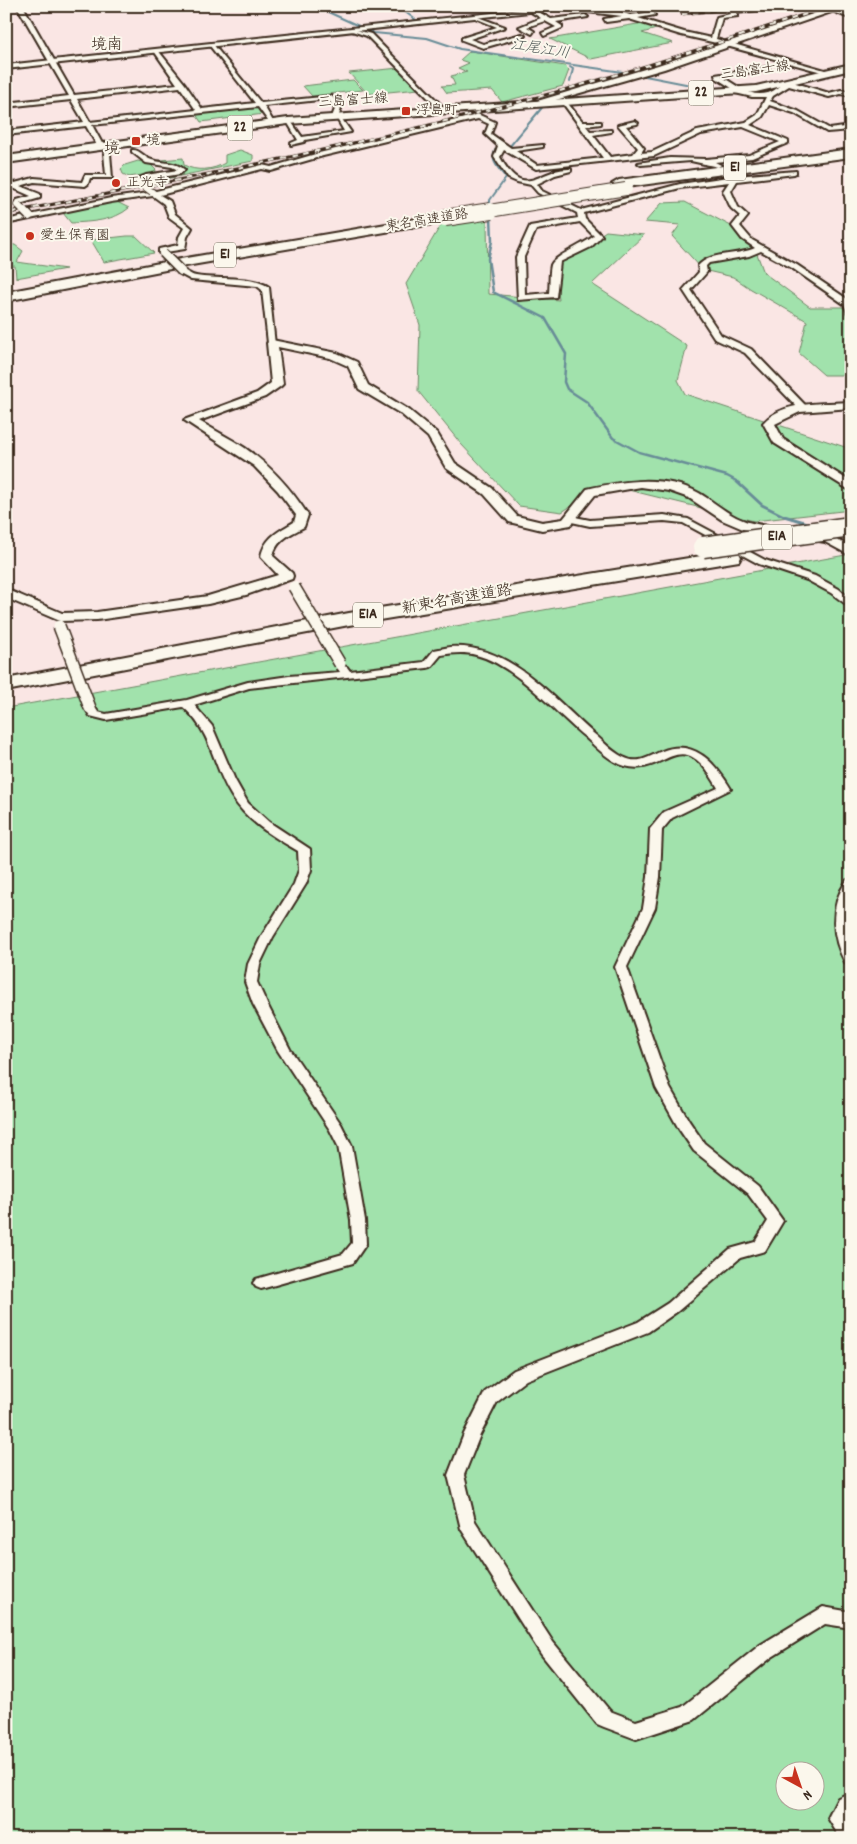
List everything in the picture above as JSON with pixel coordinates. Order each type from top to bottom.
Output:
[{"type":"highway","name":"東名高速道路","points":[[6,291],[198,254],[623,186],[851,153]]},
{"type":"highway","name":"東名高速道路","points":[[623,186],[851,159]]},
{"type":"highway","name":"東名高速道路","points":[[6,297],[442,215]]},
{"type":"highway","name":"新東名高速道路","points":[[6,670],[286,614],[703,547],[851,527]]},
{"type":"highway","name":"新東名高速道路","points":[[6,685],[349,619],[732,557],[851,541]]},
{"type":"main road","name":"三島富士線","points":[[6,160],[129,149],[288,121],[444,110],[477,113],[547,102],[737,91],[789,83],[849,68]]},
{"type":"street","points":[[16,185],[34,180],[85,184],[87,176],[110,177],[104,150],[20,6]]},
{"type":"street","points":[[497,6],[507,14]]},
{"type":"street","points":[[6,67],[580,6]]},
{"type":"street","points":[[713,40],[720,17],[736,15],[731,12],[781,6]]},
{"type":"street","points":[[547,102],[731,45],[845,6]]},
{"type":"street","points":[[564,8],[607,11],[683,34],[713,40],[830,72]]},
{"type":"street","points":[[833,9],[851,17]]},
{"type":"street","points":[[533,11],[560,27],[544,34]]},
{"type":"street","points":[[606,20],[653,14]]},
{"type":"street","points":[[477,17],[502,27],[499,29]]},
{"type":"street","points":[[522,27],[546,20],[585,17]]},
{"type":"street","points":[[514,25],[532,32]]},
{"type":"street","points":[[499,29],[521,36],[483,46],[464,39],[499,29]]},
{"type":"street","points":[[356,30],[369,35],[444,110]]},
{"type":"street","points":[[212,45],[260,105],[271,123]]},
{"type":"street","points":[[157,51],[201,112]]},
{"type":"street","points":[[768,69],[718,75],[718,77],[737,91],[752,96],[770,95]]},
{"type":"street","points":[[502,146],[498,157],[512,180],[532,183],[560,172],[635,159],[658,158],[664,154],[669,146],[699,132],[744,125],[760,116],[770,95],[789,83],[829,95],[841,92],[851,94]]},
{"type":"street","points":[[6,105],[183,85]]},
{"type":"street","points":[[6,133],[330,97],[338,109],[337,117],[348,132],[301,139],[302,141],[293,144]]},
{"type":"street","points":[[547,102],[582,124],[607,158]]},
{"type":"street","points":[[766,102],[796,112],[829,131],[851,128]]},
{"type":"street","points":[[6,222],[152,193],[262,167],[271,169],[477,113],[493,123],[488,134],[502,146],[512,150],[536,167],[607,158],[671,162],[696,158],[709,160],[750,157],[786,142],[744,125]]},
{"type":"street","points":[[288,121],[301,139]]},
{"type":"street","points":[[635,122],[621,125],[641,148],[635,159]]},
{"type":"street","points":[[582,124],[599,123]]},
{"type":"street","points":[[588,133],[609,131]]},
{"type":"street","points":[[512,150],[541,146]]},
{"type":"street","points":[[129,149],[148,162],[174,164],[182,170],[180,172],[146,177],[137,181],[167,203],[172,215],[188,228],[183,238],[182,247],[162,251],[162,253],[180,271],[191,278],[259,284],[266,288],[277,384],[261,395],[190,420],[242,451],[264,470],[296,505],[302,515],[300,524],[274,539],[268,546],[268,557],[287,576],[346,675]]},
{"type":"street","points":[[709,160],[718,165]]},
{"type":"street","points":[[532,183],[540,192],[580,212],[680,186],[794,172]]},
{"type":"street","points":[[734,179],[726,190],[735,208],[744,216],[736,226],[743,237],[760,249],[775,254],[847,303],[851,312]]},
{"type":"street","points":[[6,182],[37,196],[18,205],[30,217]]},
{"type":"street","points":[[580,212],[582,220],[598,236],[588,246],[558,261],[555,266],[553,294],[521,298],[520,257],[533,228],[582,220]]},
{"type":"street","points":[[760,249],[750,254],[707,261],[702,266],[703,272],[700,278],[687,290],[718,337],[748,351],[803,408]]},
{"type":"street","points":[[272,342],[333,355],[353,364],[363,386],[405,412],[434,435],[450,465],[488,491],[513,519],[542,526],[567,522],[591,492],[642,484],[671,488],[693,495],[726,517],[747,526],[829,539],[851,552]]},
{"type":"street","points":[[851,405],[803,408],[784,412],[769,423],[778,441],[851,487]]},
{"type":"street","points":[[570,519],[590,523],[664,518],[685,521],[762,562],[811,578],[835,591],[851,605]]},
{"type":"street","points":[[6,593],[60,622],[208,600],[241,592],[287,576]]},
{"type":"street","points":[[60,622],[90,708],[94,714],[106,716],[186,704],[248,685],[427,665],[438,652],[462,649],[486,655],[509,669],[553,703],[613,757],[633,764],[660,758],[675,750],[695,753],[719,777],[725,789],[668,815],[656,829],[654,877],[649,908],[621,967],[663,1088],[684,1125],[699,1147],[753,1190],[776,1221],[760,1247],[735,1253],[672,1307],[644,1327],[520,1375],[491,1398],[472,1434],[456,1475],[467,1524],[564,1672],[604,1718],[636,1730],[687,1714],[766,1651],[823,1615],[851,1620]]},
{"type":"street","points":[[186,704],[196,711],[207,724],[243,805],[261,823],[304,849],[305,870],[300,884],[267,937],[254,964],[252,982],[260,1004],[285,1051],[336,1128],[345,1146],[358,1220],[359,1244],[348,1259],[261,1283]]},
{"type":"street","points":[[851,883],[841,900],[839,920],[851,961]]},
{"type":"street","points":[[851,1801],[845,1805],[838,1818],[851,1837]]},
{"type":"green space","points":[[643,23],[660,28],[642,33],[673,43],[591,59],[550,39]]},
{"type":"green space","points":[[470,51],[565,66],[569,70],[563,86],[502,102],[492,90],[447,93],[442,86],[455,85],[451,76],[467,72],[458,68],[469,63],[460,60]]},
{"type":"green space","points":[[399,68],[419,89],[368,94],[349,73]]},
{"type":"green space","points":[[353,80],[363,90],[312,96],[303,86]]},
{"type":"green space","points":[[256,106],[264,114],[201,122],[195,113]]},
{"type":"green space","points":[[240,150],[253,155],[253,161],[146,183],[139,181],[144,178],[180,174],[187,170],[176,164],[151,161],[183,158],[184,165],[194,169],[205,169],[225,163],[225,155]]},
{"type":"green space","points":[[138,161],[150,164],[156,170],[155,173],[129,177],[123,174],[121,169],[125,165]]},
{"type":"green space","points":[[115,201],[129,208],[116,216],[86,222],[71,223],[63,213]]},
{"type":"green space","points":[[685,202],[731,226],[756,251],[764,273],[810,307],[851,307],[851,375],[824,375],[799,353],[807,321],[733,277],[703,270],[672,236],[680,225],[645,222],[662,203]]},
{"type":"green space","points":[[487,217],[488,294],[559,300],[555,265],[606,231],[644,235],[592,284],[687,346],[678,380],[685,394],[851,449],[851,510],[754,521],[604,484],[562,512],[519,506],[461,444],[418,391],[420,325],[406,284],[445,218]]},
{"type":"green space","points":[[136,236],[154,253],[104,262],[91,240]]},
{"type":"green space","points":[[6,244],[15,245],[23,251],[17,262],[66,269],[16,278],[15,266],[6,267]]},
{"type":"green space","points":[[851,554],[851,1838],[6,1838],[6,708]]},
{"type":"waterway","points":[[17,6],[47,60]]},
{"type":"waterway","name":"江尾江川","points":[[315,6],[374,33],[427,38],[460,49],[630,73],[716,90]]},
{"type":"waterway","points":[[397,6],[416,20]]},
{"type":"waterway","points":[[570,67],[573,69],[570,82]]},
{"type":"waterway","name":"江尾江川","points":[[774,96],[792,85]]},
{"type":"waterway","name":"江尾江川","points":[[731,93],[751,96]]},
{"type":"waterway","points":[[550,99],[556,94]]},
{"type":"waterway","points":[[510,146],[545,104]]},
{"type":"waterway","points":[[490,206],[490,200],[506,178],[494,160],[493,156],[497,147]]},
{"type":"waterway","points":[[491,216],[492,241],[488,259],[493,292],[545,318],[566,354],[564,382],[567,389],[587,402],[613,438],[639,452],[727,476],[740,483]]},
{"type":"waterway","points":[[737,482],[762,505],[784,516],[811,524]]},
{"type":"railway","points":[[682,14],[754,6]]},
{"type":"railway","points":[[12,212],[270,161],[462,117],[641,67],[830,6]]},
{"type":"railway","points":[[12,212],[18,211]]},
{"type":"railway","points":[[6,213],[12,212]]},
{"type":"place","name":"浮島町","points":[[406,111]]},
{"type":"place","name":"境","points":[[136,141]]},
{"type":"place","name":"正光寺","points":[[116,183]]},
{"type":"place","name":"愛生保育園","points":[[30,236]]},
{"type":"district","name":"境南","points":[[107,45]]},
{"type":"district","name":"境","points":[[112,149]]}]
